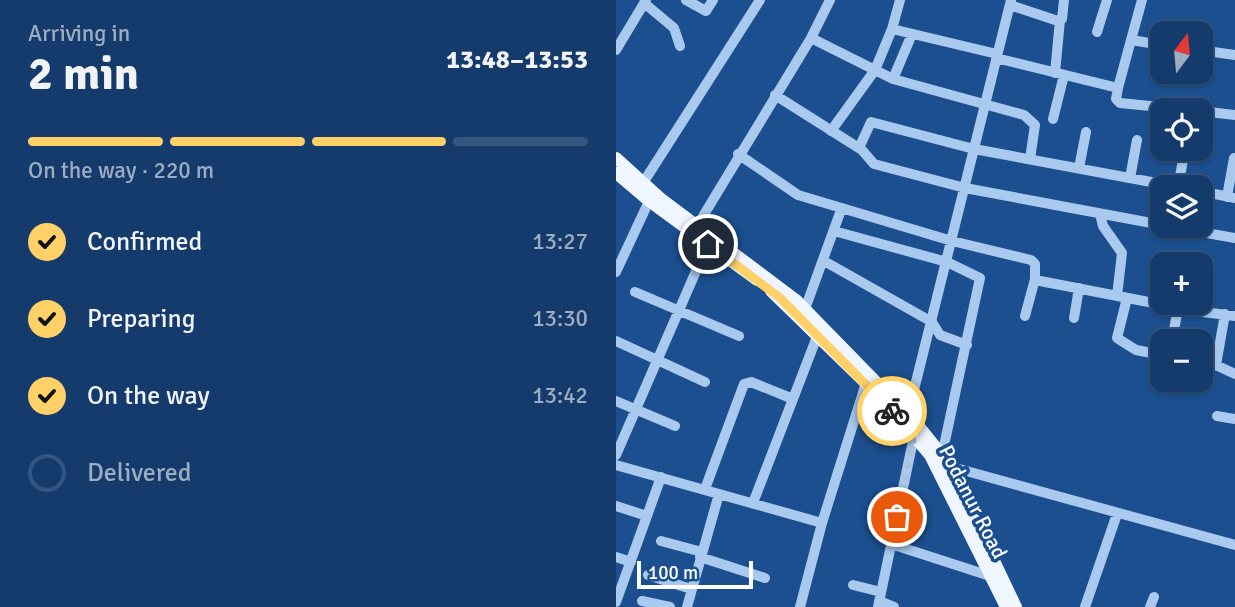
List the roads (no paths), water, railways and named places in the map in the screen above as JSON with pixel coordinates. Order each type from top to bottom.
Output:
[{"type":"main road","points":[[616,158],[695,230]]},
{"type":"main road","points":[[616,173],[649,201],[695,230],[805,309],[945,460],[1016,607]]},
{"type":"main road","name":"Podanur Road","points":[[709,240],[779,297],[905,418],[914,436],[940,472],[1006,607]]},
{"type":"street","points":[[686,0],[706,10],[713,0]]},
{"type":"street","points":[[643,183],[760,0]]},
{"type":"street","points":[[695,230],[830,0]]},
{"type":"street","points":[[831,131],[875,70],[892,29],[900,0]]},
{"type":"street","points":[[1052,119],[1059,74],[1060,20],[1064,0]]},
{"type":"street","points":[[1097,32],[1107,0]]},
{"type":"street","points":[[1142,0],[1116,99],[1120,103],[1150,106]]},
{"type":"street","points":[[616,50],[645,2],[674,28],[680,46]]},
{"type":"street","points":[[905,418],[932,322],[1010,2],[1060,20]]},
{"type":"street","points":[[892,29],[1118,88]]},
{"type":"street","points":[[893,79],[912,34]]},
{"type":"street","points":[[810,38],[893,79],[1024,115],[1032,120],[1036,132],[1030,159]]},
{"type":"street","points":[[1131,40],[1150,43]]},
{"type":"street","points":[[1213,52],[1235,55]]},
{"type":"street","points":[[775,95],[859,148],[874,164],[965,188],[1150,223]]},
{"type":"street","points":[[1213,112],[1235,115]]},
{"type":"street","points":[[859,148],[871,122],[974,149],[1150,182]]},
{"type":"street","points":[[1079,168],[1086,132]]},
{"type":"street","points":[[1130,178],[1137,140]]},
{"type":"street","points":[[738,154],[798,195],[952,241],[1031,260],[1035,264],[1035,279],[1025,316]]},
{"type":"street","points":[[1213,194],[1231,197],[1234,158]]},
{"type":"street","points":[[616,272],[649,201]]},
{"type":"street","points":[[805,309],[841,210]]},
{"type":"street","points":[[1100,214],[1103,226],[1122,253],[1122,297],[1117,338],[1136,350],[1150,353]]},
{"type":"street","points":[[834,231],[947,262],[980,278],[945,460],[1117,514],[1235,545]]},
{"type":"street","points":[[1213,234],[1235,238]]},
{"type":"street","points":[[616,455],[709,240]]},
{"type":"street","points":[[824,261],[932,322],[940,335],[967,345]]},
{"type":"street","points":[[1035,279],[1150,302]]},
{"type":"street","points":[[1074,318],[1079,288]]},
{"type":"street","points":[[635,292],[739,336]]},
{"type":"street","points":[[1216,365],[1230,315]]},
{"type":"street","points":[[752,503],[818,334]]},
{"type":"street","points":[[616,341],[705,382]]},
{"type":"street","points":[[1213,364],[1235,374]]},
{"type":"street","points":[[705,489],[744,384],[751,382],[793,399]]},
{"type":"street","points":[[800,607],[822,523],[866,383]]},
{"type":"street","points":[[616,401],[675,426]]},
{"type":"street","points":[[1217,416],[1235,419]]},
{"type":"street","points":[[879,600],[914,436]]},
{"type":"street","points":[[616,464],[822,523]]},
{"type":"street","points":[[616,602],[661,477]]},
{"type":"street","points":[[687,607],[719,494]]},
{"type":"street","points":[[616,506],[647,516]]},
{"type":"street","points":[[1085,607],[1117,514]]},
{"type":"street","points":[[661,541],[765,578]]},
{"type":"street","points":[[891,544],[990,576]]},
{"type":"street","points":[[616,557],[631,562]]},
{"type":"street","points":[[648,575],[691,589]]},
{"type":"street","points":[[853,585],[894,607]]},
{"type":"street","points":[[642,601],[670,607]]}]
